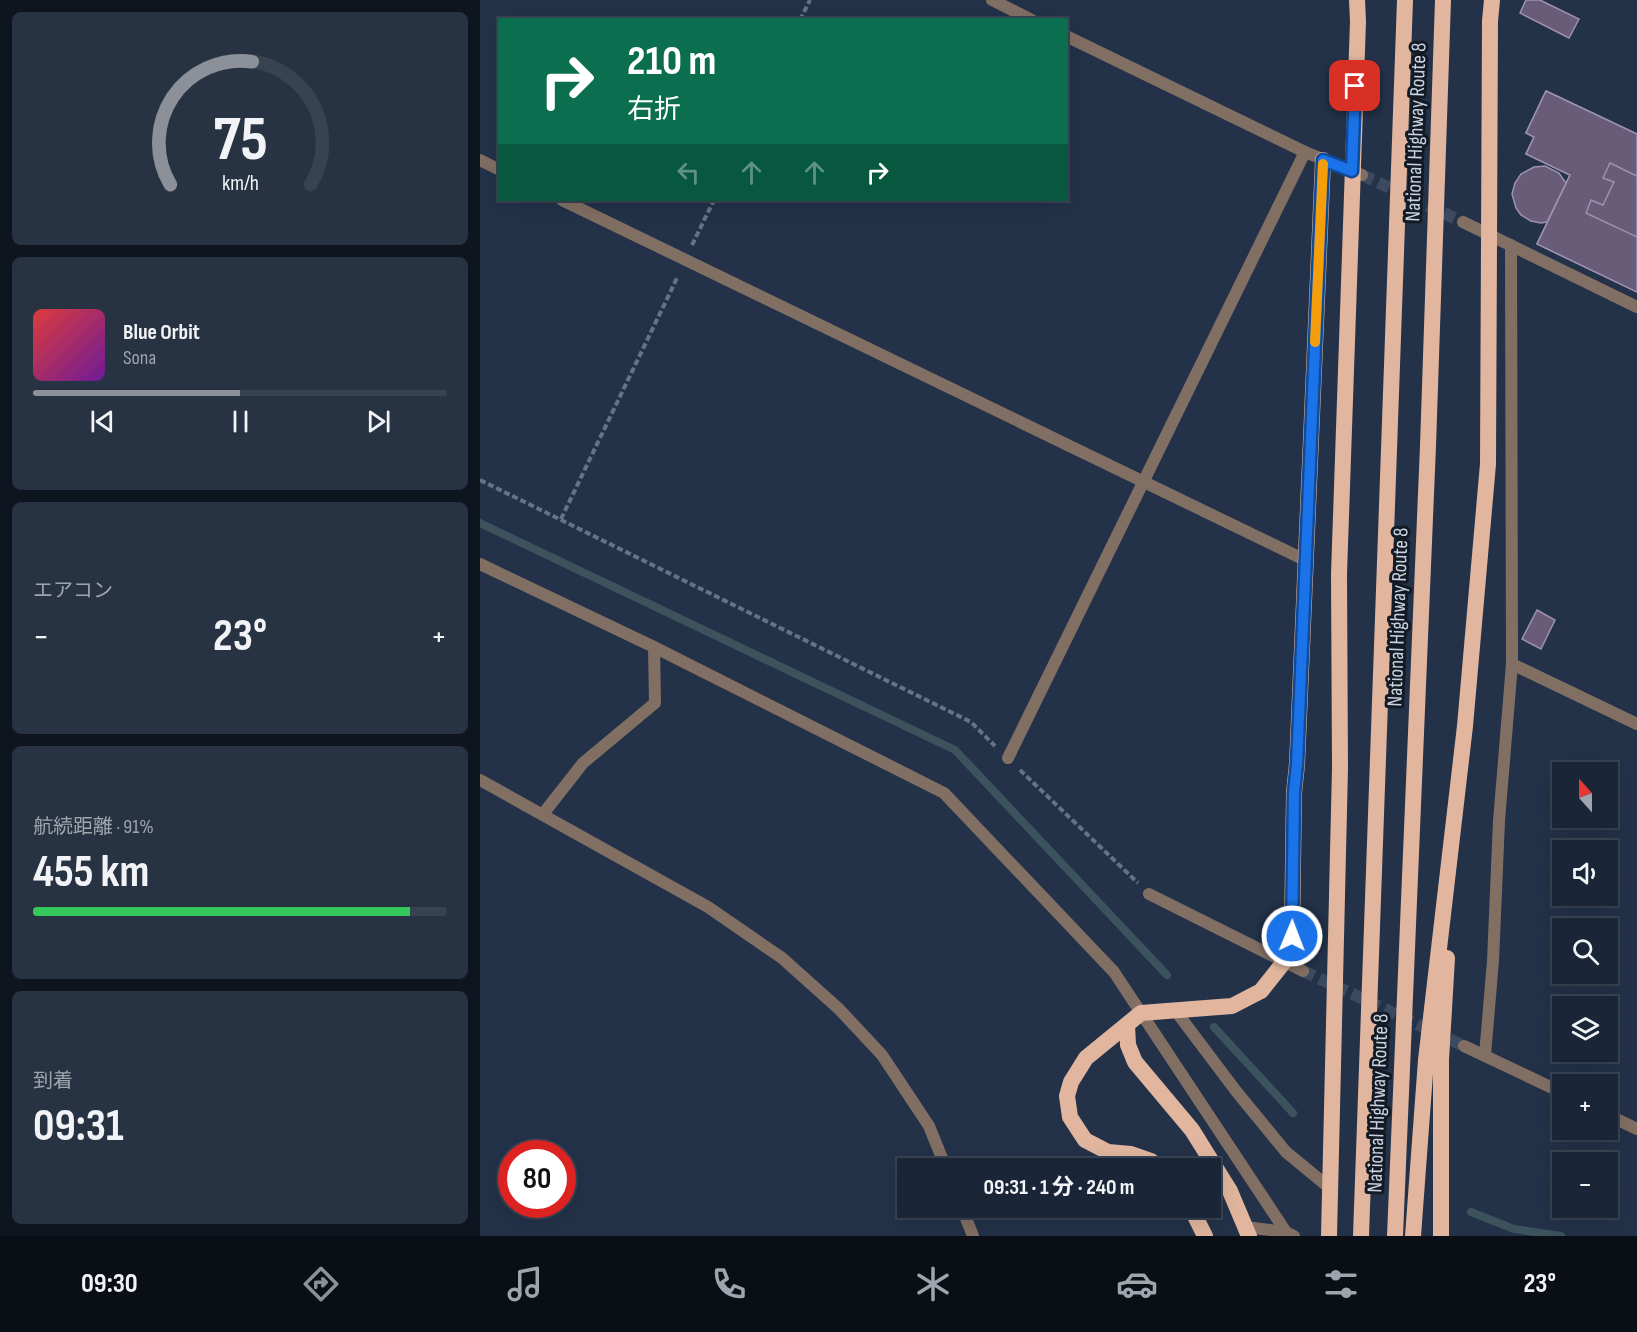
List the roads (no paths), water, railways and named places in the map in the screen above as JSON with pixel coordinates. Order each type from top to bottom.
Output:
[{"type":"highway","points":[[1329,1236],[1339,804],[1339,574],[1357,173],[1357,0]]},
{"type":"highway","name":"National Highway Route 8","points":[[1361,1236],[1406,0]]},
{"type":"highway","name":"National Highway Route 8","points":[[1395,1236],[1427,470],[1443,0]]},
{"type":"highway","points":[[1413,1236],[1426,1060],[1465,726],[1488,464],[1488,234],[1492,0]]},
{"type":"highway","points":[[1142,1158],[1131,1154],[1108,1152],[1085,1140],[1070,1117],[1067,1096],[1077,1068],[1141,1013],[1232,1006],[1260,991],[1284,962],[1292,936],[1294,793],[1323,160]]},
{"type":"highway","points":[[1440,928],[1448,946],[1441,1060],[1441,1236]]},
{"type":"highway","points":[[1127,1025],[1128,1045],[1135,1062],[1191,1131],[1230,1191],[1247,1232]]},
{"type":"highway","points":[[1196,1218],[1204,1236]]},
{"type":"street","points":[[992,0],[1028,18]]},
{"type":"street","points":[[1068,37],[1305,152],[1357,173]]},
{"type":"street","points":[[1008,758],[1305,152]]},
{"type":"street","points":[[480,160],[498,169]]},
{"type":"street","points":[[564,201],[686,258],[1305,560]]},
{"type":"street","points":[[1463,222],[1637,307]]},
{"type":"street","points":[[1485,1055],[1493,961],[1499,821],[1512,664],[1511,245]]},
{"type":"street","points":[[480,564],[654,647],[944,793],[1114,972],[1290,1234]]},
{"type":"street","points":[[543,814],[583,763],[655,704],[654,647]]},
{"type":"street","points":[[1512,664],[1637,724]]},
{"type":"street","points":[[480,780],[708,907],[783,958],[839,1009],[882,1055],[929,1126],[942,1158]]},
{"type":"street","points":[[1149,894],[1303,971]]},
{"type":"street","points":[[1175,1010],[1286,1152],[1330,1189]]},
{"type":"street","points":[[1464,1046],[1552,1088]]},
{"type":"street","points":[[1618,1120],[1637,1129]]},
{"type":"street","points":[[966,1218],[973,1236]]},
{"type":"street","points":[[1247,1232],[1290,1234]]},
{"type":"waterway","points":[[480,523],[955,750],[1167,975]]},
{"type":"waterway","points":[[1214,1027],[1293,1113]]},
{"type":"waterway","points":[[1471,1212],[1514,1229],[1561,1236]]},
{"type":"tunnel","points":[[1362,175],[1463,222]]},
{"type":"tunnel","points":[[1303,971],[1464,1046]]}]
